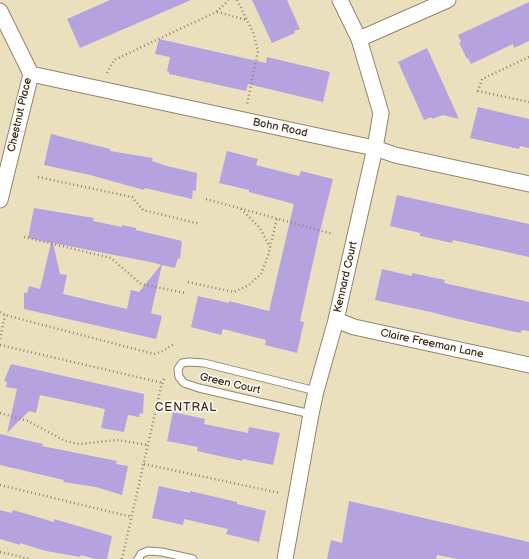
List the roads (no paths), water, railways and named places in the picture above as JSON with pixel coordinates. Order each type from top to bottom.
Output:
[{"type":"street","name":"Kennard Court","points":[[286,559],[311,414],[336,320],[375,148],[381,113],[359,39],[340,0]]},
{"type":"street","points":[[359,39],[448,0]]},
{"type":"street","name":"Chestnut Place","points":[[0,11],[31,74],[0,200]]},
{"type":"street","name":"Bohn Road","points":[[31,74],[375,148],[395,155],[529,184]]},
{"type":"street","name":"Claire Freeman Lane","points":[[336,320],[354,326],[529,365]]},
{"type":"lane","name":"Green Court","points":[[311,414],[199,388],[184,383],[179,377],[178,370],[182,364],[189,362],[204,363],[316,391]]},
{"type":"lane","points":[[138,559],[141,554],[148,551],[162,552],[193,559]]},
{"type":"district","name":"CENTRAL","points":[[186,408]]}]
